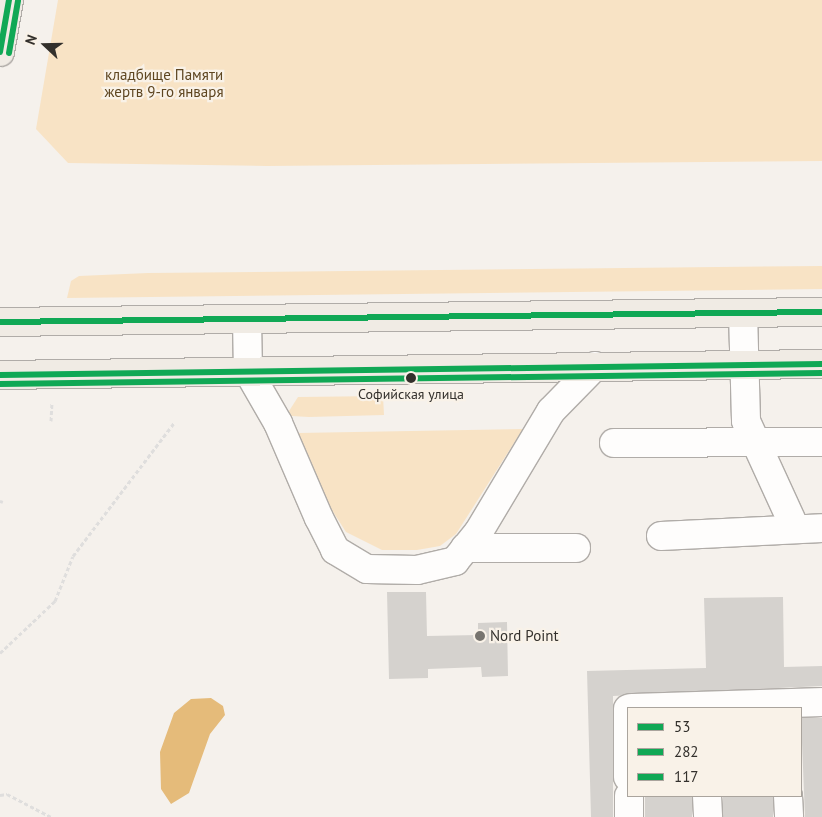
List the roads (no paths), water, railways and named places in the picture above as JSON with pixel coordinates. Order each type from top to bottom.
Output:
[{"type":"main road","points":[[0,52],[9,0]]},
{"type":"main road","points":[[0,322],[822,312]]},
{"type":"main road","points":[[0,375],[822,364]]},
{"type":"lane","points":[[743,313],[746,421],[758,442],[795,528]]},
{"type":"lane","points":[[247,320],[248,371],[278,423],[335,550],[367,569],[417,570],[454,561],[466,548],[551,411],[596,366]]},
{"type":"lane","points":[[614,443],[822,442]]},
{"type":"lane","points":[[661,536],[822,528]]},
{"type":"lane","points":[[466,548],[576,548]]},
{"type":"lane","points":[[679,707],[785,705],[822,702]]},
{"type":"lane","points":[[629,797],[630,817]]},
{"type":"lane","points":[[707,797],[708,817]]},
{"type":"lane","points":[[788,797],[789,817]]},
{"type":"place","name":"Софийская улица","points":[[411,378]]},
{"type":"place","name":"Nord Point","points":[[480,636]]},
{"type":"park label","name":"кладбище Памяти жертв 9-го января","points":[[164,82]]}]
